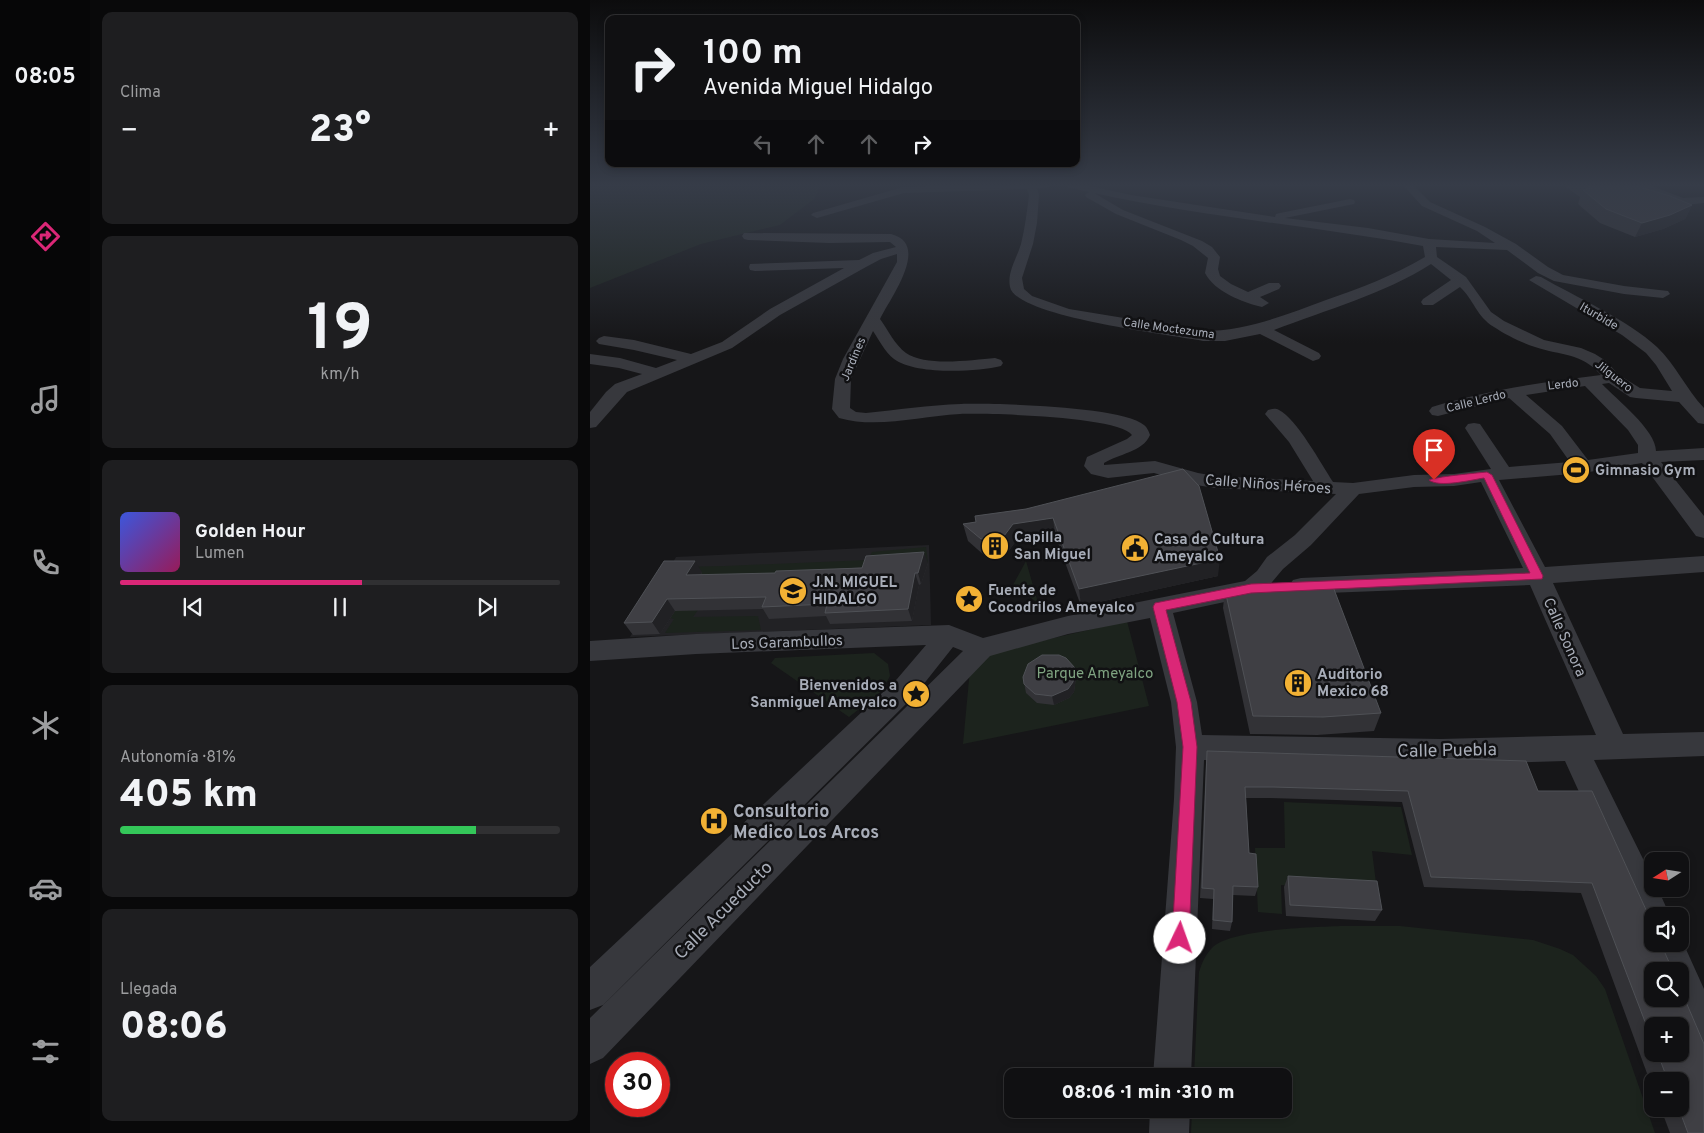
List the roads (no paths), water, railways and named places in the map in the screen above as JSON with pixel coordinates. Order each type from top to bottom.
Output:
[{"type":"street","points":[[590,423],[621,388],[727,345],[775,312],[861,264],[877,256],[903,249],[897,240],[891,238],[825,238]]},
{"type":"street","name":"Calle Moctezuma","points":[[1028,238],[1014,278],[1018,290],[1027,299],[1066,313],[1203,336],[1226,336],[1262,329],[1385,283],[1416,268],[1431,258]]},
{"type":"street","points":[[1186,238],[1214,257],[1211,270],[1212,276],[1217,281],[1248,298],[1262,303]]},
{"type":"street","points":[[1377,238],[1429,243],[1512,247]]},
{"type":"street","points":[[1496,238],[1543,270],[1560,278],[1624,290],[1663,294]]},
{"type":"street","points":[[1429,243],[1431,258]]},
{"type":"street","name":"Jardines","points":[[903,249],[903,262],[872,318],[843,378],[841,410],[845,414],[855,418],[866,418],[932,410],[971,409],[1039,411],[1102,417],[1128,424],[1138,429],[1141,435],[1139,440],[1131,445],[1100,456],[1094,461],[1094,466],[1098,470],[1108,472],[1155,467]]},
{"type":"street","name":"Jilguero","points":[[1431,258],[1461,280],[1473,292],[1490,319],[1546,346],[1575,351],[1589,357],[1600,364],[1613,378],[1636,393],[1684,397]]},
{"type":"street","points":[[755,267],[861,264]]},
{"type":"street","name":"Iturbide","points":[[1543,270],[1522,270],[1620,328],[1651,350],[1664,363],[1684,397],[1703,418]]},
{"type":"street","points":[[1428,302],[1461,280]]},
{"type":"street","points":[[1248,298],[1274,286]]},
{"type":"street","points":[[872,318],[899,355],[906,360],[928,364],[995,363]]},
{"type":"street","points":[[1262,329],[1313,356]]},
{"type":"street","points":[[604,341],[634,345],[693,359]]},
{"type":"street","points":[[590,359],[620,363],[657,373]]},
{"type":"street","name":"Lerdo","points":[[1513,392],[1613,378]]},
{"type":"street","points":[[1589,381],[1635,427],[1648,445],[1647,456],[1704,531]]},
{"type":"street","points":[[1513,392],[1556,430],[1583,467]]},
{"type":"street","name":"Calle Lerdo","points":[[1438,411],[1464,402],[1513,392]]},
{"type":"street","points":[[1274,414],[1296,439],[1327,488]]},
{"type":"street","name":"Calle Sonora","points":[[1474,428],[1615,746]]},
{"type":"street","name":"Calle Niños Héroes","points":[[1155,467],[1215,482],[1353,489],[1414,481],[1454,480],[1495,474],[1583,467],[1647,456],[1704,454]]},
{"type":"street","points":[[1251,588],[1265,577],[1275,564],[1303,540],[1353,489]]},
{"type":"street","points":[[982,648],[1068,625],[1251,588],[1538,576],[1704,564]]},
{"type":"street","points":[[1159,607],[1184,702],[1190,747],[1189,799],[1172,1068]]},
{"type":"street","name":"Los Garambullos","points":[[590,651],[696,644],[949,635],[982,648]]},
{"type":"street","name":"Calle Acueducto","points":[[590,992],[906,687],[949,635]]},
{"type":"street","name":"Calle Acueducto","points":[[593,1034],[982,648]]},
{"type":"street","name":"Calle Puebla","points":[[1190,747],[1441,752],[1704,744]]},
{"type":"street","points":[[1573,748],[1649,907]]},
{"type":"street","points":[[1689,997],[1704,1033]]},
{"type":"street","points":[[1169,1133],[1170,1118]]},
{"type":"place","name":"Gimnasio Gym","points":[[1576,470]]},
{"type":"place","name":"Capilla San Miguel","points":[[995,546]]},
{"type":"place","name":"Casa de Cultura Ameyalco","points":[[1135,548]]},
{"type":"place","name":"J.N. MIGUEL HIDALGO","points":[[793,591]]},
{"type":"place","name":"Fuente de Cocodrilos Ameyalco","points":[[969,599]]},
{"type":"place","name":"Auditorio Mexico 68","points":[[1298,683]]},
{"type":"place","name":"Bienvenidos a Sanmiguel Ameyalco","points":[[916,694]]},
{"type":"place","name":"Consultorio Medico Los Arcos","points":[[714,821]]},
{"type":"park label","name":"Parque Ameyalco","points":[[1095,673]]}]
